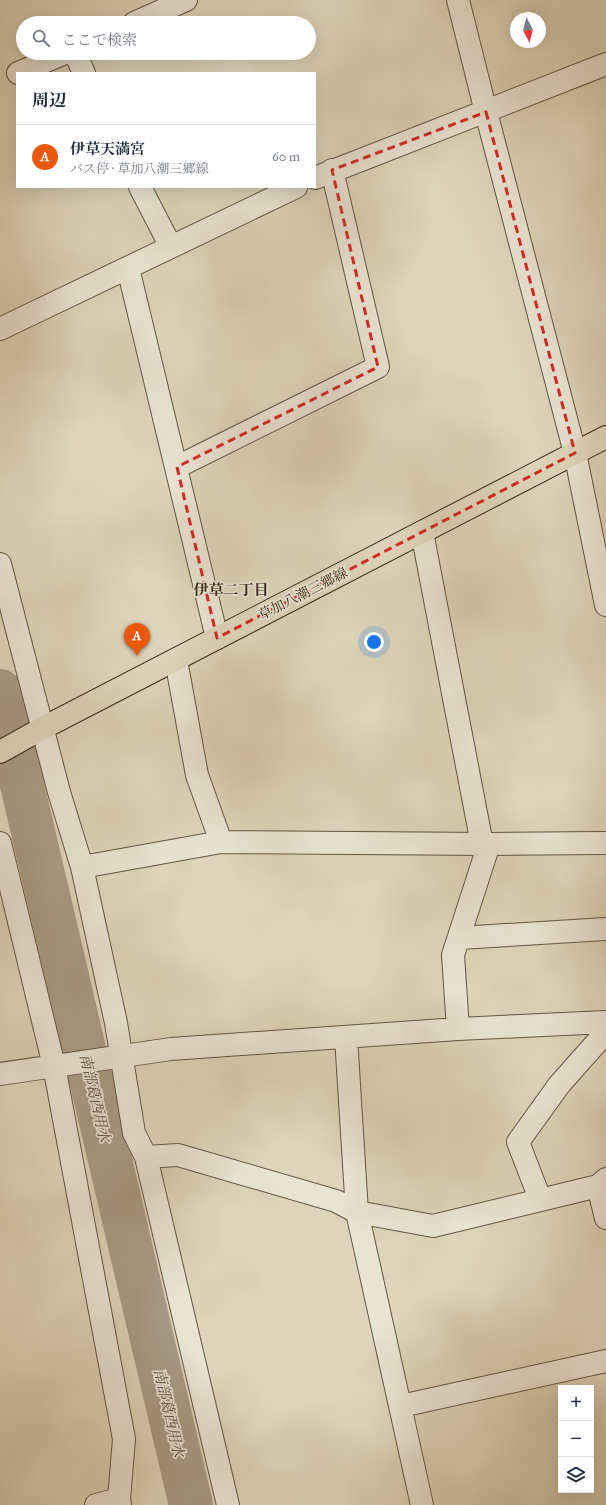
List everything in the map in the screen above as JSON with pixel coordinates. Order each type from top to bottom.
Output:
[{"type":"main road","name":"草加八潮三郷線","points":[[0,752],[37,731],[606,437]]},
{"type":"street","points":[[144,16],[159,6],[186,0]]},
{"type":"street","points":[[458,0],[575,453],[606,605]]},
{"type":"street","points":[[19,72],[48,60]]},
{"type":"street","points":[[78,60],[84,72]]},
{"type":"street","points":[[177,467],[378,367],[323,174],[486,112],[606,64]]},
{"type":"street","points":[[0,80],[16,73]]},
{"type":"street","points":[[141,188],[171,247]]},
{"type":"street","points":[[0,329],[294,188]]},
{"type":"street","points":[[128,268],[217,638]]},
{"type":"street","points":[[422,532],[486,844],[453,955],[458,1029]]},
{"type":"street","points":[[0,564],[37,731],[59,792],[82,867],[116,1023],[113,1058],[134,1133],[146,1157],[228,1505]]},
{"type":"street","points":[[176,660],[197,775],[220,842]]},
{"type":"street","points":[[82,867],[220,842],[486,844],[606,843]]},
{"type":"street","points":[[0,843],[7,902],[59,1065],[124,1439],[120,1502],[96,1505]]},
{"type":"street","points":[[459,938],[606,929]]},
{"type":"street","points":[[0,1074],[172,1049],[458,1029],[606,1022]]},
{"type":"street","points":[[540,1199],[518,1142],[559,1085],[606,1032]]},
{"type":"street","points":[[346,1037],[357,1212],[422,1505]]},
{"type":"street","points":[[146,1157],[178,1155],[336,1201],[357,1212],[433,1226],[602,1182],[606,1218]]},
{"type":"street","points":[[401,1406],[606,1361]]},
{"type":"highlighted area","points":[[486,112],[575,453],[217,638],[177,467],[378,367],[332,170]]},
{"type":"waterway","name":"南部葛西用水","points":[[0,691],[191,1505]]},
{"type":"place","name":"伊草天満宮","points":[[137,656]]},
{"type":"district","name":"伊草二丁目","points":[[231,590]]}]
